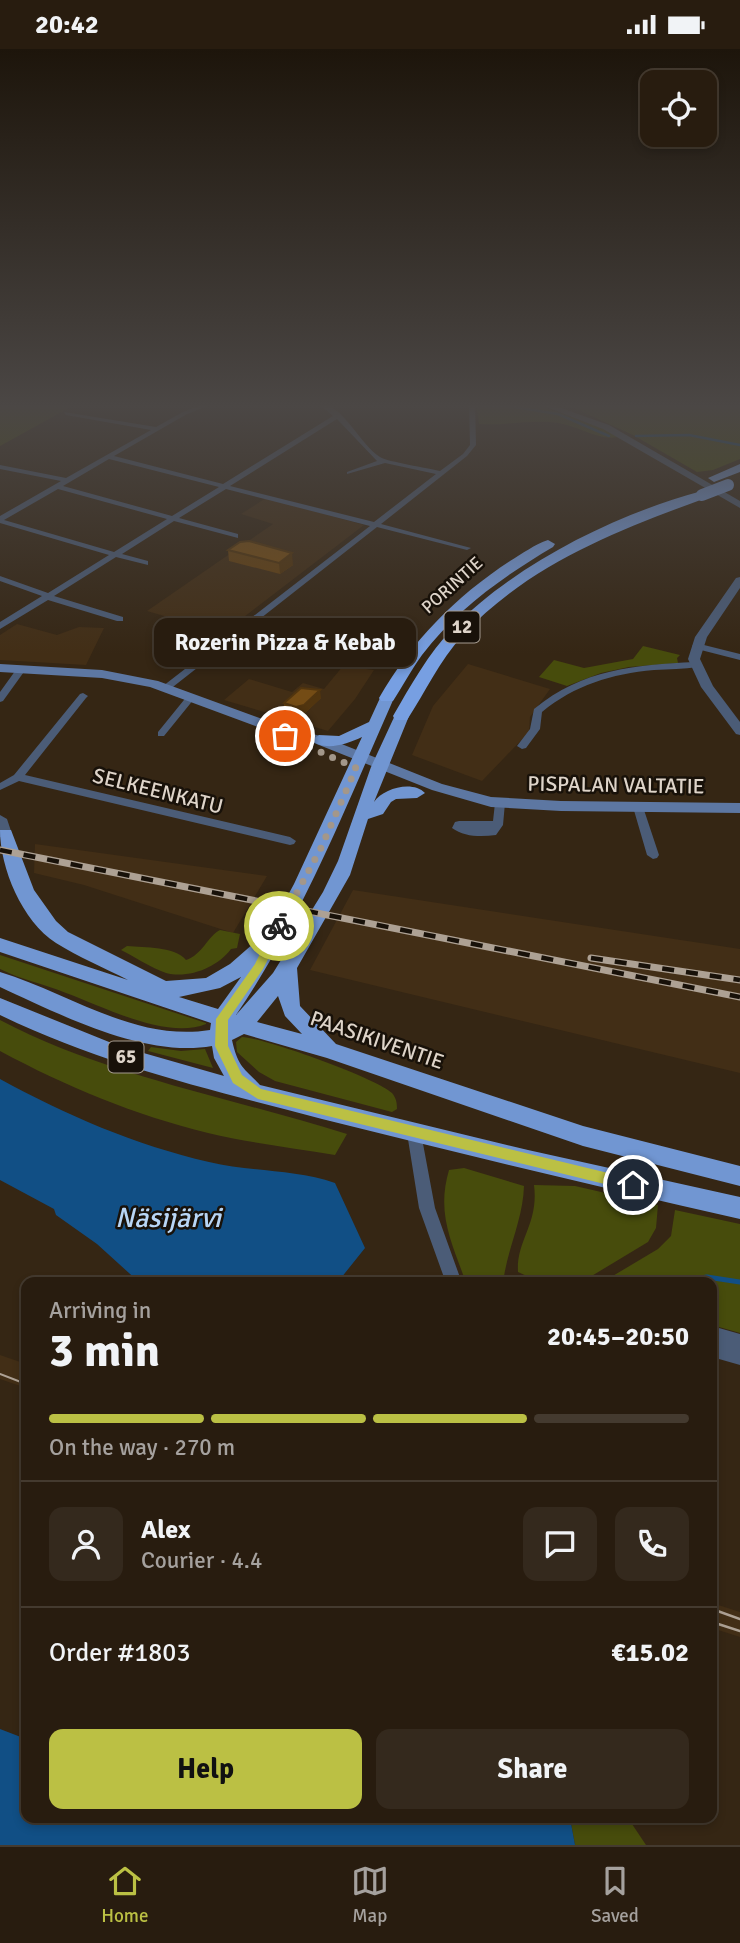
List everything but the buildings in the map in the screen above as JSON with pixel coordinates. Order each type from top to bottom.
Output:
[{"type":"highway","points":[[594,522],[690,487]]},
{"type":"highway","name":"PORINTIE","points":[[228,1027],[256,1008],[315,923],[342,873],[361,816],[401,716],[444,646],[514,582],[547,560],[595,535],[724,487]]},
{"type":"highway","name":"PORINTIE","points":[[273,936],[321,848],[374,725],[399,676],[457,608],[505,569],[564,535]]},
{"type":"highway","points":[[319,740],[341,741],[374,725]]},
{"type":"highway","points":[[361,816],[377,810],[385,799],[393,794],[417,793]]},
{"type":"highway","points":[[3,826],[21,887],[48,926],[61,937],[165,990],[186,1006]]},
{"type":"highway","points":[[258,1093],[237,1079],[225,1058],[228,1027],[273,936]]},
{"type":"highway","name":"12","points":[[118,984],[165,990],[191,990],[217,983],[236,972],[273,936]]},
{"type":"highway","name":"PAASIKIVENTIE","points":[[0,945],[186,1006],[228,1027],[329,1050],[583,1136],[740,1175]]},
{"type":"highway","points":[[287,964],[288,995],[293,1012],[323,1040],[329,1050]]},
{"type":"highway","points":[[0,979],[62,1006],[146,1035],[188,1040],[228,1027]]},
{"type":"highway","name":"65","points":[[0,1006],[86,1045],[258,1093],[579,1173],[740,1208]]},
{"type":"main road","name":"PISPALAN VALTATIE","points":[[0,668],[116,676],[166,688],[271,727],[319,740],[359,763]]},
{"type":"main road","name":"PISPALAN VALTATIE","points":[[271,727],[298,743],[378,771],[417,793],[496,802],[740,808]]},
{"type":"main road","name":"PISPALAN VALTATIE","points":[[378,771],[496,802]]},
{"type":"street","points":[[0,520],[55,487]]},
{"type":"street","points":[[59,487],[235,536]]},
{"type":"street","points":[[0,626],[223,487]]},
{"type":"street","points":[[233,487],[467,548]]},
{"type":"street","points":[[166,688],[424,487]]},
{"type":"street","points":[[709,487],[740,505]]},
{"type":"street","points":[[0,520],[145,563]]},
{"type":"street","points":[[0,578],[120,619]]},
{"type":"street","points":[[740,580],[696,646],[694,656],[695,665],[712,694],[740,731]]},
{"type":"street","points":[[696,646],[740,657]]},
{"type":"street","points":[[523,746],[535,729],[537,711],[555,696],[575,685],[618,671],[695,665]]},
{"type":"street","points":[[0,699],[20,669]]},
{"type":"street","points":[[0,787],[18,777],[83,696]]},
{"type":"street","points":[[161,734],[191,697]]},
{"type":"street","name":"SELKEENKATU","points":[[18,777],[289,841]]},
{"type":"street","points":[[496,802],[498,825]]},
{"type":"street","points":[[638,807],[653,855]]},
{"type":"street","points":[[414,1133],[427,1208],[452,1277]]},
{"type":"street","points":[[717,1335],[740,1342]]},
{"type":"street","points":[[717,1350],[740,1357]]},
{"type":"shaded area","points":[[266,498],[364,525],[223,633],[147,611],[273,524],[241,514]]},
{"type":"shaded area","points":[[17,624],[57,635],[79,627],[104,628],[86,665],[0,660],[0,635]]},
{"type":"shaded area","points":[[468,664],[550,689],[530,717],[529,732],[482,781],[412,755],[433,706]]},
{"type":"shaded area","points":[[343,666],[374,670],[355,699],[328,731],[224,700],[249,679],[292,692],[303,683],[324,689]]},
{"type":"shaded area","points":[[35,844],[267,876],[233,933],[84,885],[34,873]]},
{"type":"shaded area","points":[[353,890],[740,949],[740,1073],[310,970]]},
{"type":"shaded area","points":[[0,1355],[21,1362],[21,1386],[0,1379]]},
{"type":"shaded area","points":[[717,1605],[740,1612],[740,1637],[717,1630]]},
{"type":"green space","points":[[643,646],[680,655],[677,658],[678,663],[629,667],[601,673],[567,686],[539,677],[554,660],[584,668],[633,659]]},
{"type":"green space","points":[[220,930],[240,934],[237,948],[231,949],[211,966],[193,973],[166,973],[121,950],[127,946],[159,949],[175,952],[186,960],[192,958]]},
{"type":"green space","points":[[0,955],[206,1024],[173,1028],[136,1020],[0,969]]},
{"type":"green space","points":[[0,1020],[83,1056],[126,1071],[347,1134],[335,1155],[224,1137],[154,1118],[76,1088],[0,1051]]},
{"type":"green space","points":[[242,1037],[295,1051],[365,1078],[392,1093],[397,1109],[392,1112],[275,1081],[259,1072],[237,1052],[236,1042]]},
{"type":"green space","points":[[151,1047],[181,1051],[205,1049],[213,1068],[148,1051]]},
{"type":"green space","points":[[464,1168],[524,1186],[521,1211],[504,1277],[464,1277],[445,1214],[445,1186],[449,1170]]},
{"type":"green space","points":[[534,1185],[575,1186],[658,1205],[656,1228],[648,1242],[590,1277],[529,1277],[518,1272],[518,1261],[535,1199]]},
{"type":"green space","points":[[675,1210],[740,1224],[740,1333],[717,1326],[717,1277],[611,1277],[658,1249],[671,1236]]},
{"type":"green space","points":[[571,1823],[631,1823],[646,1845],[575,1845]]},
{"type":"water","name":"Näsijärvi","points":[[0,1079],[76,1117],[154,1147],[225,1165],[304,1175],[335,1183],[365,1248],[342,1277],[133,1277],[97,1244],[56,1215],[54,1209],[0,1180]]},
{"type":"water","points":[[0,1729],[21,1737],[21,1823],[571,1823],[575,1845],[0,1845]]},
{"type":"waterway","points":[[717,1279],[740,1282]]},
{"type":"tram line","points":[[0,1374],[21,1382]]},
{"type":"tram line","points":[[717,1611],[740,1619]]},
{"type":"tram line","points":[[717,1624],[740,1631]]},
{"type":"railway","points":[[0,850],[740,997]]},
{"type":"railway","points":[[591,958],[740,980]]},
{"type":"way so far","points":[[279,926],[321,848],[356,768],[285,736]]},
{"type":"place","name":"Rozerin Pizza & Kebab","points":[[285,736]]},
{"type":"route","points":[[279,926],[259,966],[222,1019],[220,1026],[221,1046],[237,1079],[258,1093],[633,1185]]}]
